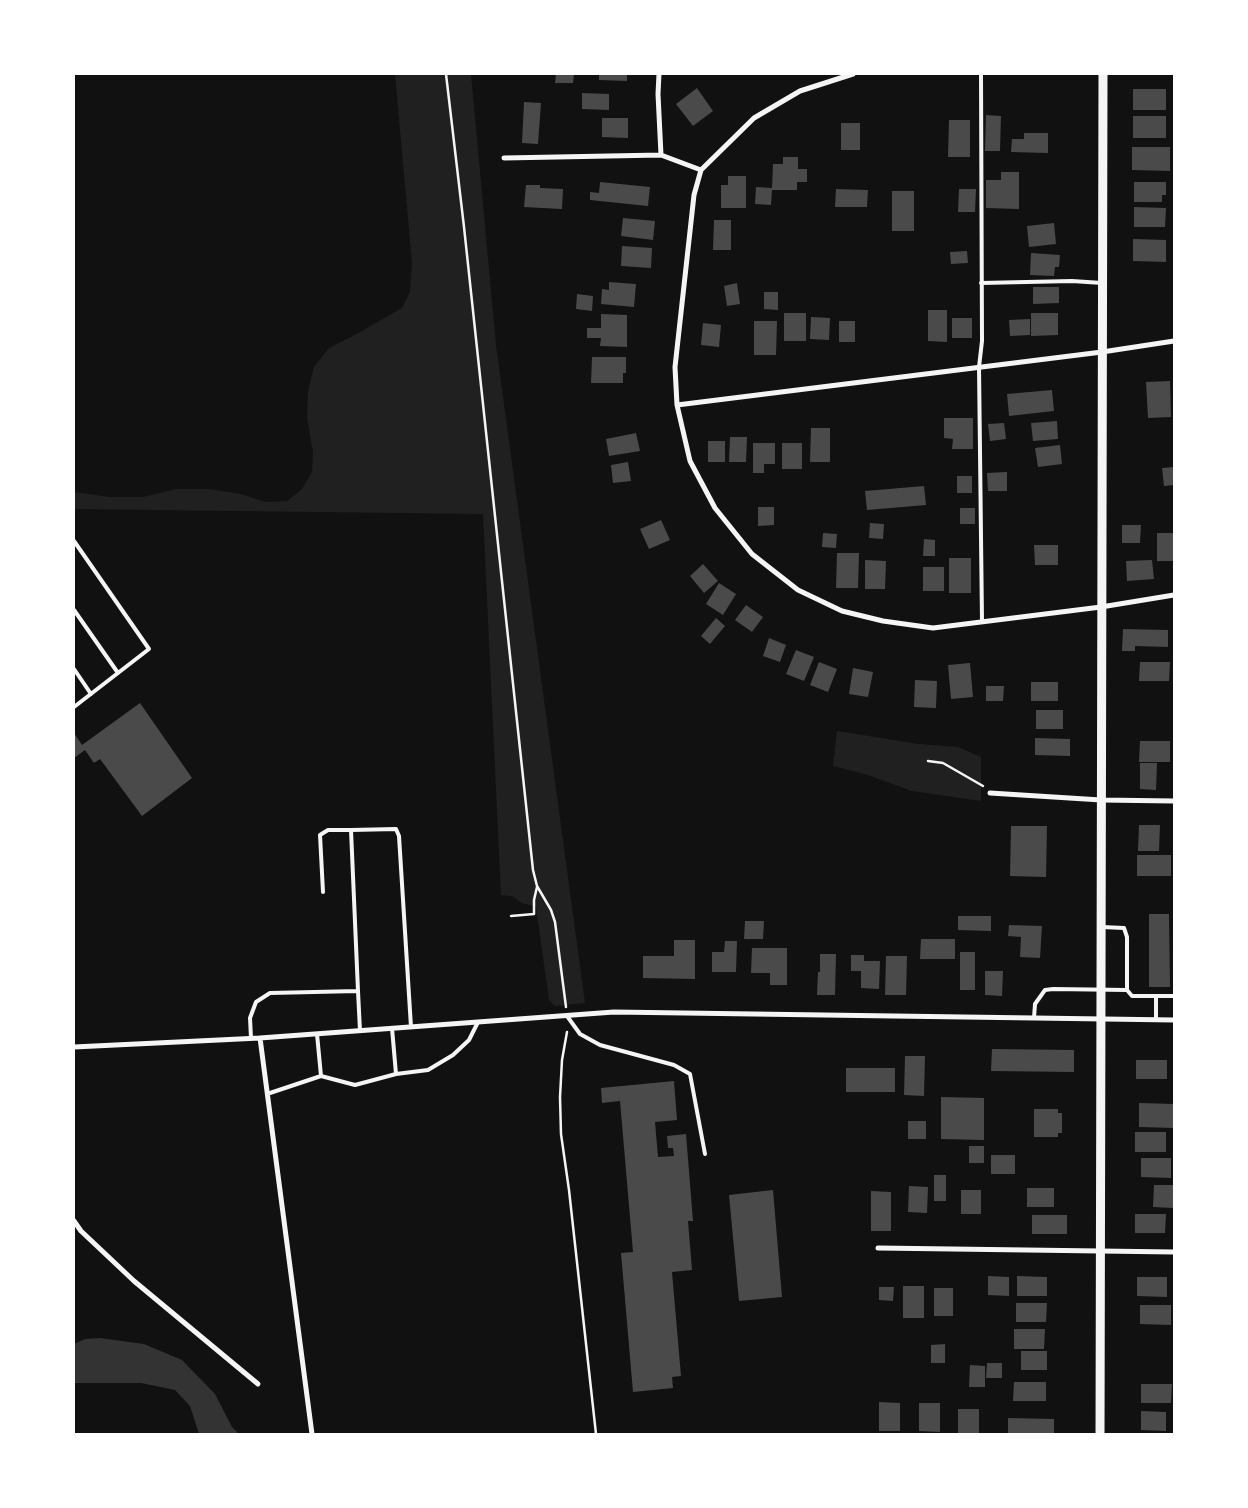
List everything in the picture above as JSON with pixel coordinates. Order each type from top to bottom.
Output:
[{"type":"street","points":[[659,74],[661,155]]},
{"type":"street","points":[[853,74],[800,91],[754,118],[701,170],[694,195],[675,367],[677,405],[690,460],[715,508],[752,554],[798,590],[842,611],[883,621],[933,628],[1174,595]]},
{"type":"street","points":[[1100,1434],[1102,74]]},
{"type":"street","points":[[504,158],[661,155],[701,170]]},
{"type":"street","points":[[677,405],[1102,352],[1174,341]]},
{"type":"street","points":[[990,793],[1101,800],[1174,801]]},
{"type":"street","points":[[74,1047],[260,1038],[614,1012],[1174,1020]]},
{"type":"street","points":[[260,1038],[312,1434]]},
{"type":"street","points":[[74,1221],[81,1231],[134,1281],[258,1384]]},
{"type":"street","points":[[878,1248],[1174,1252]]},
{"type":"lane","points":[[980,74],[982,341],[979,367],[982,621]]},
{"type":"lane","points":[[981,283],[1072,281],[1102,283]]},
{"type":"lane","points":[[74,541],[150,649],[74,707]]},
{"type":"lane","points":[[74,610],[118,673]]},
{"type":"lane","points":[[74,669],[91,694]]},
{"type":"lane","points":[[323,892],[320,835],[328,830],[396,829],[399,836],[411,1027]]},
{"type":"lane","points":[[351,830],[360,1031]]},
{"type":"lane","points":[[1100,927],[1124,928],[1127,937],[1127,990],[1132,996],[1174,996]]},
{"type":"lane","points":[[1034,1018],[1035,1004],[1045,990],[1053,988],[1127,990]]},
{"type":"lane","points":[[251,1038],[250,1018],[256,1002],[270,993],[358,992]]},
{"type":"lane","points":[[1156,996],[1156,1020]]},
{"type":"lane","points":[[567,1016],[580,1034],[600,1045],[674,1065],[690,1074],[705,1154]]},
{"type":"lane","points":[[267,1094],[321,1076],[355,1085],[396,1074],[428,1070],[453,1055],[469,1040],[478,1022]]},
{"type":"lane","points":[[392,1028],[396,1074]]},
{"type":"lane","points":[[317,1034],[321,1076]]},
{"type":"path","points":[[446,74],[533,870],[537,886],[551,910],[555,922],[567,1016],[567,1035],[562,1060],[560,1097],[561,1134],[596,1434]]},
{"type":"path","points":[[928,760],[943,763],[985,787],[990,793]]},
{"type":"path","points":[[512,916],[534,914],[537,886]]},
{"type":"shaded area","points":[[395,74],[471,74],[496,345],[585,1003],[555,1006],[549,1000],[536,907],[522,903],[512,896],[501,895],[483,514],[74,509],[74,492],[109,497],[143,497],[176,489],[208,489],[241,494],[265,502],[287,501],[302,489],[312,472],[313,452],[307,418],[308,391],[314,367],[329,348],[402,308],[410,292],[412,263]]},
{"type":"shaded area","points":[[837,731],[919,744],[958,747],[981,757],[981,801],[912,791],[868,775],[833,766]]},
{"type":"shaded area","points":[[100,1338],[144,1344],[182,1360],[215,1394],[232,1427],[239,1434],[199,1434],[190,1406],[175,1390],[141,1383],[74,1383],[74,1344],[85,1339]]},
{"type":"building","points":[[556,74],[574,74],[573,83],[555,83]]},
{"type":"building","points":[[599,74],[627,74],[627,81],[599,80]]},
{"type":"building","points":[[697,88],[713,111],[693,126],[676,104]]},
{"type":"building","points":[[1133,89],[1166,89],[1166,110],[1133,110]]},
{"type":"building","points":[[582,93],[609,94],[609,110],[582,109]]},
{"type":"building","points":[[524,102],[541,103],[538,144],[522,143]]},
{"type":"building","points":[[986,115],[1001,116],[1000,151],[985,151]]},
{"type":"building","points":[[1133,116],[1166,116],[1166,138],[1133,138]]},
{"type":"building","points":[[602,118],[628,118],[628,138],[602,137]]},
{"type":"building","points":[[949,120],[970,120],[970,157],[948,157]]},
{"type":"building","points":[[841,123],[860,123],[860,150],[841,150]]},
{"type":"building","points":[[1024,133],[1048,133],[1048,153],[1011,152],[1012,139],[1024,139]]},
{"type":"building","points":[[1132,147],[1170,147],[1170,171],[1132,170]]},
{"type":"building","points":[[783,157],[798,157],[798,169],[807,169],[807,182],[797,182],[797,190],[772,190],[771,205],[755,204],[756,187],[772,188],[773,164],[783,164]]},
{"type":"building","points":[[1001,172],[1019,172],[1019,209],[986,208],[986,180],[1001,180]]},
{"type":"building","points":[[728,176],[746,176],[746,208],[721,208],[721,185],[728,185]]},
{"type":"building","points":[[600,182],[650,187],[648,206],[590,200],[590,192],[599,193]]},
{"type":"building","points":[[1134,182],[1166,182],[1166,195],[1162,195],[1162,202],[1134,202]]},
{"type":"building","points":[[526,185],[540,185],[540,188],[563,189],[562,209],[524,207]]},
{"type":"building","points":[[836,189],[868,190],[867,207],[835,207]]},
{"type":"building","points":[[959,189],[976,189],[975,212],[958,212]]},
{"type":"building","points":[[892,191],[914,191],[914,231],[892,231]]},
{"type":"building","points":[[1134,207],[1166,208],[1165,227],[1134,227]]},
{"type":"building","points":[[623,218],[655,221],[653,240],[621,236]]},
{"type":"building","points":[[714,220],[731,220],[731,250],[713,250]]},
{"type":"building","points":[[1054,223],[1056,244],[1029,247],[1027,226]]},
{"type":"building","points":[[1133,239],[1166,240],[1166,262],[1133,261]]},
{"type":"building","points":[[622,246],[652,248],[651,268],[621,266]]},
{"type":"building","points":[[967,251],[968,263],[951,264],[950,252]]},
{"type":"building","points":[[1031,253],[1060,255],[1059,267],[1055,267],[1054,276],[1030,275]]},
{"type":"building","points":[[609,282],[636,284],[634,307],[601,304],[602,289],[609,290]]},
{"type":"building","points":[[737,283],[740,304],[727,306],[724,286]]},
{"type":"building","points":[[1033,287],[1059,287],[1059,303],[1033,304]]},
{"type":"building","points":[[764,292],[778,292],[778,310],[764,309]]},
{"type":"building","points":[[577,294],[593,296],[592,311],[576,309]]},
{"type":"building","points":[[928,310],[947,310],[947,342],[928,341]]},
{"type":"building","points":[[784,313],[806,313],[806,341],[784,341]]},
{"type":"building","points":[[1031,313],[1058,313],[1058,335],[1031,336]]},
{"type":"building","points":[[601,314],[627,315],[627,347],[600,346],[601,338],[587,338],[587,328],[601,328]]},
{"type":"building","points":[[811,317],[830,318],[829,340],[810,339]]},
{"type":"building","points":[[952,318],[972,318],[972,338],[952,338]]},
{"type":"building","points":[[1030,319],[1030,335],[1010,336],[1009,320]]},
{"type":"building","points":[[754,321],[777,321],[776,355],[754,355]]},
{"type":"building","points":[[839,321],[855,321],[855,342],[839,342]]},
{"type":"building","points":[[703,323],[721,325],[719,347],[701,345]]},
{"type":"building","points":[[592,357],[626,357],[626,373],[623,373],[623,383],[591,383]]},
{"type":"building","points":[[1170,381],[1171,417],[1148,418],[1146,382]]},
{"type":"building","points":[[1052,390],[1054,411],[1009,416],[1007,394]]},
{"type":"building","points":[[944,418],[973,418],[973,449],[952,449],[953,439],[944,438]]},
{"type":"building","points":[[1057,421],[1058,439],[1033,441],[1031,423]]},
{"type":"building","points":[[1004,423],[1006,439],[990,441],[988,424]]},
{"type":"building","points":[[811,428],[830,428],[830,462],[810,462]]},
{"type":"building","points":[[636,433],[640,451],[609,456],[606,439]]},
{"type":"building","points":[[730,437],[747,437],[746,462],[729,462]]},
{"type":"building","points":[[708,441],[725,441],[725,462],[708,462]]},
{"type":"building","points":[[753,443],[775,443],[775,464],[764,464],[764,473],[753,473]]},
{"type":"building","points":[[782,443],[802,443],[802,469],[782,469]]},
{"type":"building","points":[[1060,445],[1062,464],[1038,467],[1035,448]]},
{"type":"building","points":[[628,462],[631,481],[613,483],[611,465]]},
{"type":"building","points":[[1174,467],[1174,485],[1164,486],[1162,468]]},
{"type":"building","points":[[1007,472],[1007,491],[988,491],[987,473]]},
{"type":"building","points":[[957,476],[972,476],[972,493],[957,493]]},
{"type":"building","points":[[924,486],[926,505],[867,510],[865,491]]},
{"type":"building","points":[[758,507],[774,507],[774,525],[758,526]]},
{"type":"building","points":[[960,508],[975,508],[975,524],[960,524]]},
{"type":"building","points":[[661,520],[670,540],[649,549],[640,529]]},
{"type":"building","points":[[870,523],[884,524],[883,539],[869,538]]},
{"type":"building","points":[[1122,525],[1141,525],[1140,543],[1122,543]]},
{"type":"building","points":[[823,533],[837,534],[836,548],[822,547]]},
{"type":"building","points":[[1157,533],[1174,533],[1174,561],[1157,561]]},
{"type":"building","points":[[924,539],[935,540],[935,556],[923,556]]},
{"type":"building","points":[[1034,545],[1058,545],[1058,565],[1035,565]]},
{"type":"building","points":[[837,553],[859,553],[858,588],[836,588]]},
{"type":"building","points":[[949,558],[971,558],[971,593],[949,593]]},
{"type":"building","points":[[865,560],[886,561],[885,589],[865,589]]},
{"type":"building","points":[[1152,560],[1154,579],[1127,581],[1126,561]]},
{"type":"building","points":[[703,564],[718,581],[704,593],[690,576]]},
{"type":"building","points":[[923,567],[944,567],[944,591],[923,591]]},
{"type":"building","points":[[719,583],[736,594],[723,615],[706,604]]},
{"type":"building","points":[[746,605],[763,617],[752,632],[735,620]]},
{"type":"building","points":[[716,618],[725,626],[710,644],[701,636]]},
{"type":"building","points":[[1123,629],[1168,630],[1168,647],[1135,646],[1135,651],[1122,651]]},
{"type":"building","points":[[769,638],[786,645],[780,662],[763,656]]},
{"type":"building","points":[[796,650],[814,657],[804,681],[786,674]]},
{"type":"building","points":[[819,662],[837,669],[828,692],[810,685]]},
{"type":"building","points":[[1140,662],[1170,662],[1169,681],[1139,681]]},
{"type":"building","points":[[970,663],[973,697],[951,699],[948,665]]},
{"type":"building","points":[[853,668],[873,672],[868,697],[849,694]]},
{"type":"building","points":[[915,680],[937,681],[936,708],[914,707]]},
{"type":"building","points":[[1031,682],[1058,682],[1058,701],[1031,701]]},
{"type":"building","points":[[986,686],[1004,686],[1003,701],[986,701]]},
{"type":"building","points":[[140,703],[192,778],[142,816],[100,759],[94,763],[85,750],[74,758],[74,733],[82,745]]},
{"type":"building","points":[[1036,710],[1063,710],[1063,729],[1036,729]]},
{"type":"building","points":[[1035,738],[1070,739],[1070,756],[1035,755]]},
{"type":"building","points":[[1140,741],[1170,741],[1170,762],[1139,762]]},
{"type":"building","points":[[1140,763],[1157,763],[1156,790],[1140,789]]},
{"type":"building","points":[[1139,825],[1160,825],[1159,851],[1138,851]]},
{"type":"building","points":[[1011,826],[1047,826],[1046,877],[1010,876]]},
{"type":"building","points":[[1137,855],[1171,855],[1171,876],[1137,876]]},
{"type":"building","points":[[1149,914],[1169,914],[1170,987],[1149,987]]},
{"type":"building","points":[[958,916],[991,916],[991,931],[958,930]]},
{"type":"building","points":[[745,921],[764,921],[763,939],[744,939]]},
{"type":"building","points":[[1009,925],[1042,926],[1040,958],[1020,957],[1021,937],[1008,936]]},
{"type":"building","points":[[921,939],[955,939],[955,959],[920,959]]},
{"type":"building","points":[[674,940],[695,940],[695,979],[643,978],[643,956],[674,956]]},
{"type":"building","points":[[725,941],[737,941],[736,972],[712,972],[712,952],[724,952]]},
{"type":"building","points":[[752,948],[787,948],[787,985],[770,985],[770,973],[751,973]]},
{"type":"building","points":[[960,952],[975,952],[975,990],[960,990]]},
{"type":"building","points":[[820,954],[836,954],[835,995],[817,995]]},
{"type":"building","points":[[851,955],[864,955],[864,961],[880,961],[879,989],[861,988],[861,971],[851,971]]},
{"type":"building","points":[[886,956],[907,956],[906,995],[885,995]]},
{"type":"building","points":[[985,971],[1003,971],[1002,996],[985,995]]},
{"type":"building","points":[[992,1049],[1074,1050],[1074,1072],[991,1071]]},
{"type":"building","points":[[905,1056],[925,1056],[924,1096],[904,1095]]},
{"type":"building","points":[[1136,1060],[1167,1060],[1167,1079],[1136,1079]]},
{"type":"building","points":[[846,1068],[895,1068],[895,1092],[846,1092]]},
{"type":"building","points":[[674,1081],[677,1120],[655,1122],[658,1157],[674,1156],[673,1148],[668,1148],[667,1136],[686,1134],[693,1221],[688,1221],[692,1270],[672,1272],[681,1376],[672,1377],[673,1388],[633,1392],[621,1253],[633,1252],[620,1101],[602,1103],[601,1088]]},
{"type":"building","points":[[941,1097],[984,1098],[984,1140],[941,1139]]},
{"type":"building","points":[[1139,1103],[1174,1104],[1174,1128],[1139,1127]]},
{"type":"building","points":[[1034,1109],[1058,1109],[1058,1113],[1062,1113],[1062,1133],[1058,1133],[1058,1137],[1034,1137]]},
{"type":"building","points":[[908,1121],[926,1121],[926,1139],[908,1139]]},
{"type":"building","points":[[1135,1132],[1166,1132],[1166,1152],[1135,1152]]},
{"type":"building","points":[[969,1146],[984,1146],[984,1163],[969,1163]]},
{"type":"building","points":[[991,1155],[1015,1155],[1015,1174],[991,1174]]},
{"type":"building","points":[[1141,1158],[1171,1158],[1171,1178],[1141,1177]]},
{"type":"building","points":[[934,1175],[946,1175],[946,1201],[934,1201]]},
{"type":"building","points":[[1154,1185],[1174,1185],[1174,1208],[1153,1207]]},
{"type":"building","points":[[909,1186],[928,1187],[927,1213],[908,1212]]},
{"type":"building","points":[[1027,1188],[1054,1188],[1054,1207],[1027,1207]]},
{"type":"building","points":[[773,1190],[782,1297],[739,1301],[729,1195]]},
{"type":"building","points":[[961,1190],[981,1190],[981,1214],[961,1214]]},
{"type":"building","points":[[871,1191],[891,1192],[891,1231],[871,1231]]},
{"type":"building","points":[[1135,1214],[1166,1214],[1165,1233],[1135,1233]]},
{"type":"building","points":[[1032,1215],[1067,1215],[1067,1234],[1032,1234]]},
{"type":"building","points":[[988,1276],[1009,1277],[1009,1296],[988,1295]]},
{"type":"building","points":[[1017,1276],[1047,1277],[1047,1296],[1017,1296]]},
{"type":"building","points":[[1137,1277],[1167,1277],[1167,1297],[1137,1296]]},
{"type":"building","points":[[903,1286],[924,1286],[924,1318],[903,1318]]},
{"type":"building","points":[[879,1287],[894,1287],[893,1301],[879,1300]]},
{"type":"building","points":[[934,1288],[953,1288],[953,1316],[934,1316]]},
{"type":"building","points":[[1016,1303],[1047,1303],[1046,1322],[1016,1322]]},
{"type":"building","points":[[1140,1305],[1171,1305],[1171,1325],[1140,1324]]},
{"type":"building","points":[[1014,1329],[1045,1329],[1044,1349],[1014,1349]]},
{"type":"building","points":[[945,1344],[945,1363],[931,1363],[931,1345]]},
{"type":"building","points":[[1021,1351],[1047,1351],[1047,1370],[1021,1370]]},
{"type":"building","points":[[987,1363],[1002,1363],[1002,1378],[986,1378]]},
{"type":"building","points":[[970,1365],[985,1366],[985,1387],[969,1387]]},
{"type":"building","points":[[1014,1382],[1046,1382],[1046,1401],[1013,1401]]},
{"type":"building","points":[[1141,1384],[1172,1384],[1171,1403],[1141,1403]]},
{"type":"building","points":[[879,1402],[900,1403],[900,1431],[879,1431]]},
{"type":"building","points":[[919,1403],[940,1403],[940,1432],[919,1431]]},
{"type":"building","points":[[958,1409],[979,1409],[979,1434],[958,1434]]},
{"type":"building","points":[[1141,1411],[1166,1412],[1166,1431],[1141,1430]]},
{"type":"building","points":[[1008,1418],[1054,1419],[1054,1434],[1008,1434]]}]
